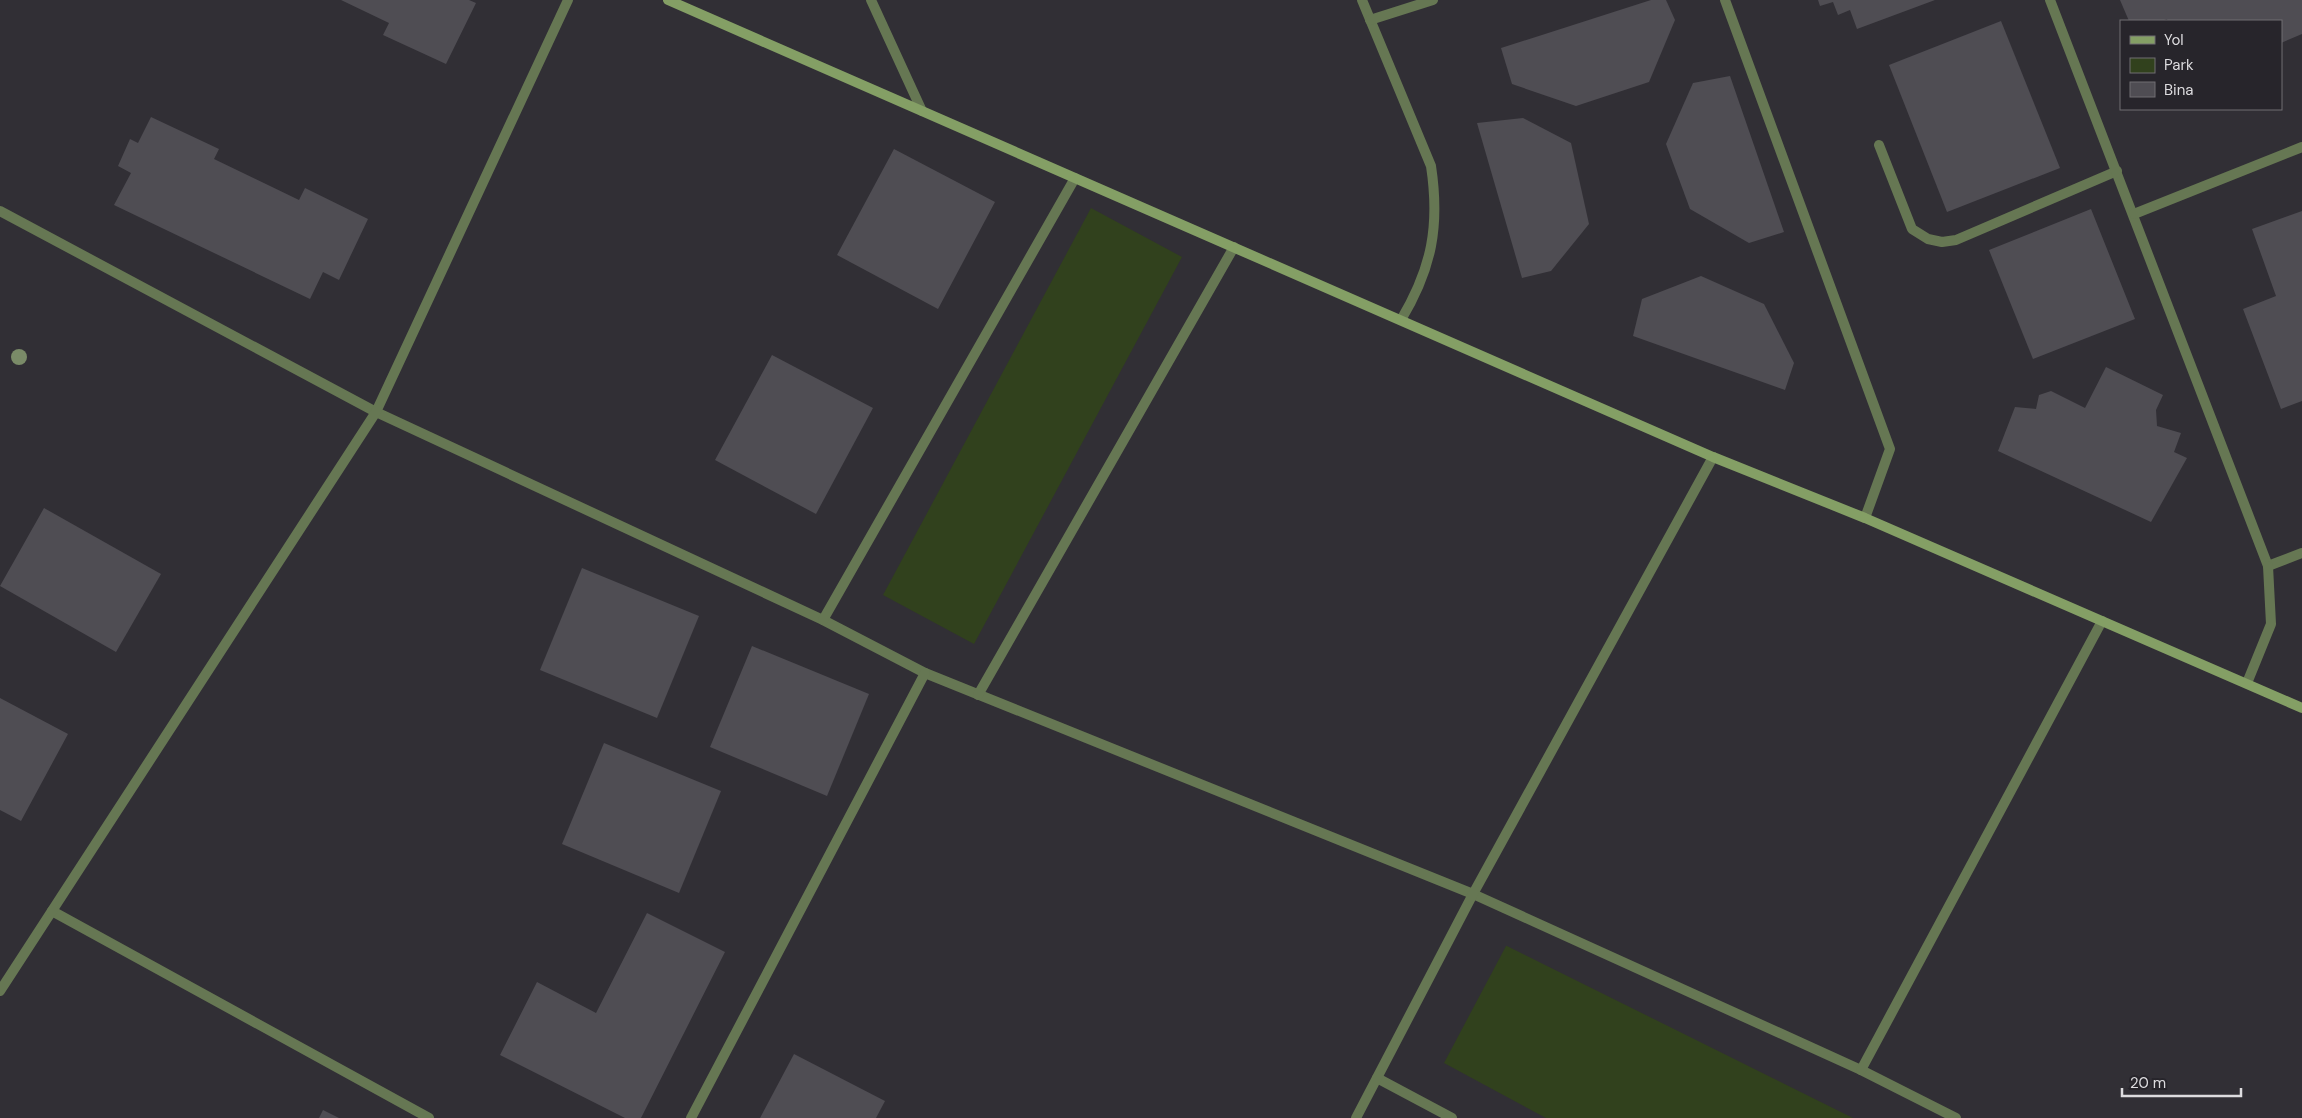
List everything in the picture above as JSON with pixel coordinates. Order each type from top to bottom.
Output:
[{"type":"street","points":[[0,992],[376,412],[568,0]]},
{"type":"street","points":[[668,0],[1149,212],[1234,247],[1713,457],[1865,518],[2302,708]]},
{"type":"street","points":[[872,0],[922,111]]},
{"type":"street","points":[[1362,0],[1431,166],[1435,194],[1432,248],[1415,298],[1401,320]]},
{"type":"street","points":[[1370,20],[1433,0]]},
{"type":"street","points":[[1725,0],[1890,449],[1865,518]]},
{"type":"street","points":[[2050,0],[2268,566],[2271,624],[2247,683]]},
{"type":"street","points":[[1879,145],[1912,229],[1928,239],[1942,242],[1956,240],[2117,171]]},
{"type":"street","points":[[2134,214],[2302,147]]},
{"type":"street","points":[[823,620],[1075,178]]},
{"type":"street","points":[[0,211],[376,412],[823,620],[925,674],[1473,894],[1861,1070],[1956,1118]]},
{"type":"street","points":[[978,694],[1234,247]]},
{"type":"street","points":[[1356,1118],[1473,894],[1713,457]]},
{"type":"street","points":[[2268,566],[2302,554]]},
{"type":"street","points":[[1861,1070],[2102,621]]},
{"type":"street","points":[[691,1118],[925,674]]},
{"type":"street","points":[[52,911],[429,1118]]},
{"type":"street","points":[[1377,1078],[1452,1118]]},
{"type":"green space","points":[[1091,208],[1182,257],[974,644],[883,595]]},
{"type":"green space","points":[[1506,946],[1853,1118],[1546,1118],[1444,1063]]},
{"type":"building","points":[[341,0],[469,0],[476,3],[446,64],[383,35],[389,23]]},
{"type":"building","points":[[1651,0],[1666,0],[1675,20],[1649,82],[1576,106],[1512,84],[1501,48]]},
{"type":"building","points":[[1818,0],[1935,0],[1857,29],[1850,10],[1838,15],[1833,2],[1820,6]]},
{"type":"building","points":[[2120,0],[2302,0],[2302,34],[2282,43],[2282,20],[2129,20]]},
{"type":"building","points":[[2001,21],[2060,168],[1947,212],[1889,65]]},
{"type":"building","points":[[1730,76],[1784,232],[1749,243],[1690,209],[1666,144],[1693,83]]},
{"type":"building","points":[[151,117],[219,149],[214,159],[299,200],[305,188],[368,219],[339,280],[323,272],[310,299],[114,205],[131,173],[118,166],[130,139],[138,143]]},
{"type":"building","points":[[1523,118],[1571,143],[1589,224],[1551,271],[1522,278],[1477,123]]},
{"type":"building","points":[[894,149],[995,202],[938,309],[837,255]]},
{"type":"building","points":[[2091,209],[2135,319],[2033,359],[1989,250]]},
{"type":"building","points":[[2302,211],[2302,401],[2281,409],[2243,309],[2276,296],[2252,229]]},
{"type":"building","points":[[1701,276],[1764,304],[1794,363],[1785,390],[1633,336],[1642,299]]},
{"type":"building","points":[[772,355],[873,408],[816,514],[715,460]]},
{"type":"building","points":[[2106,367],[2163,395],[2156,410],[2157,426],[2181,433],[2174,452],[2187,458],[2151,522],[1998,451],[2015,407],[2036,409],[2039,395],[2051,391],[2085,408]]},
{"type":"building","points":[[44,508],[161,574],[116,652],[0,586]]},
{"type":"building","points":[[582,568],[699,616],[657,718],[540,670]]},
{"type":"building","points":[[752,646],[869,694],[827,796],[710,747]]},
{"type":"building","points":[[0,698],[68,734],[21,821],[0,810]]},
{"type":"building","points":[[604,743],[721,791],[679,893],[562,844]]},
{"type":"building","points":[[647,913],[725,952],[641,1118],[625,1118],[500,1055],[537,982],[596,1013]]},
{"type":"building","points":[[794,1054],[885,1101],[876,1118],[760,1118]]},
{"type":"building","points":[[323,1110],[339,1118],[319,1118]]}]
